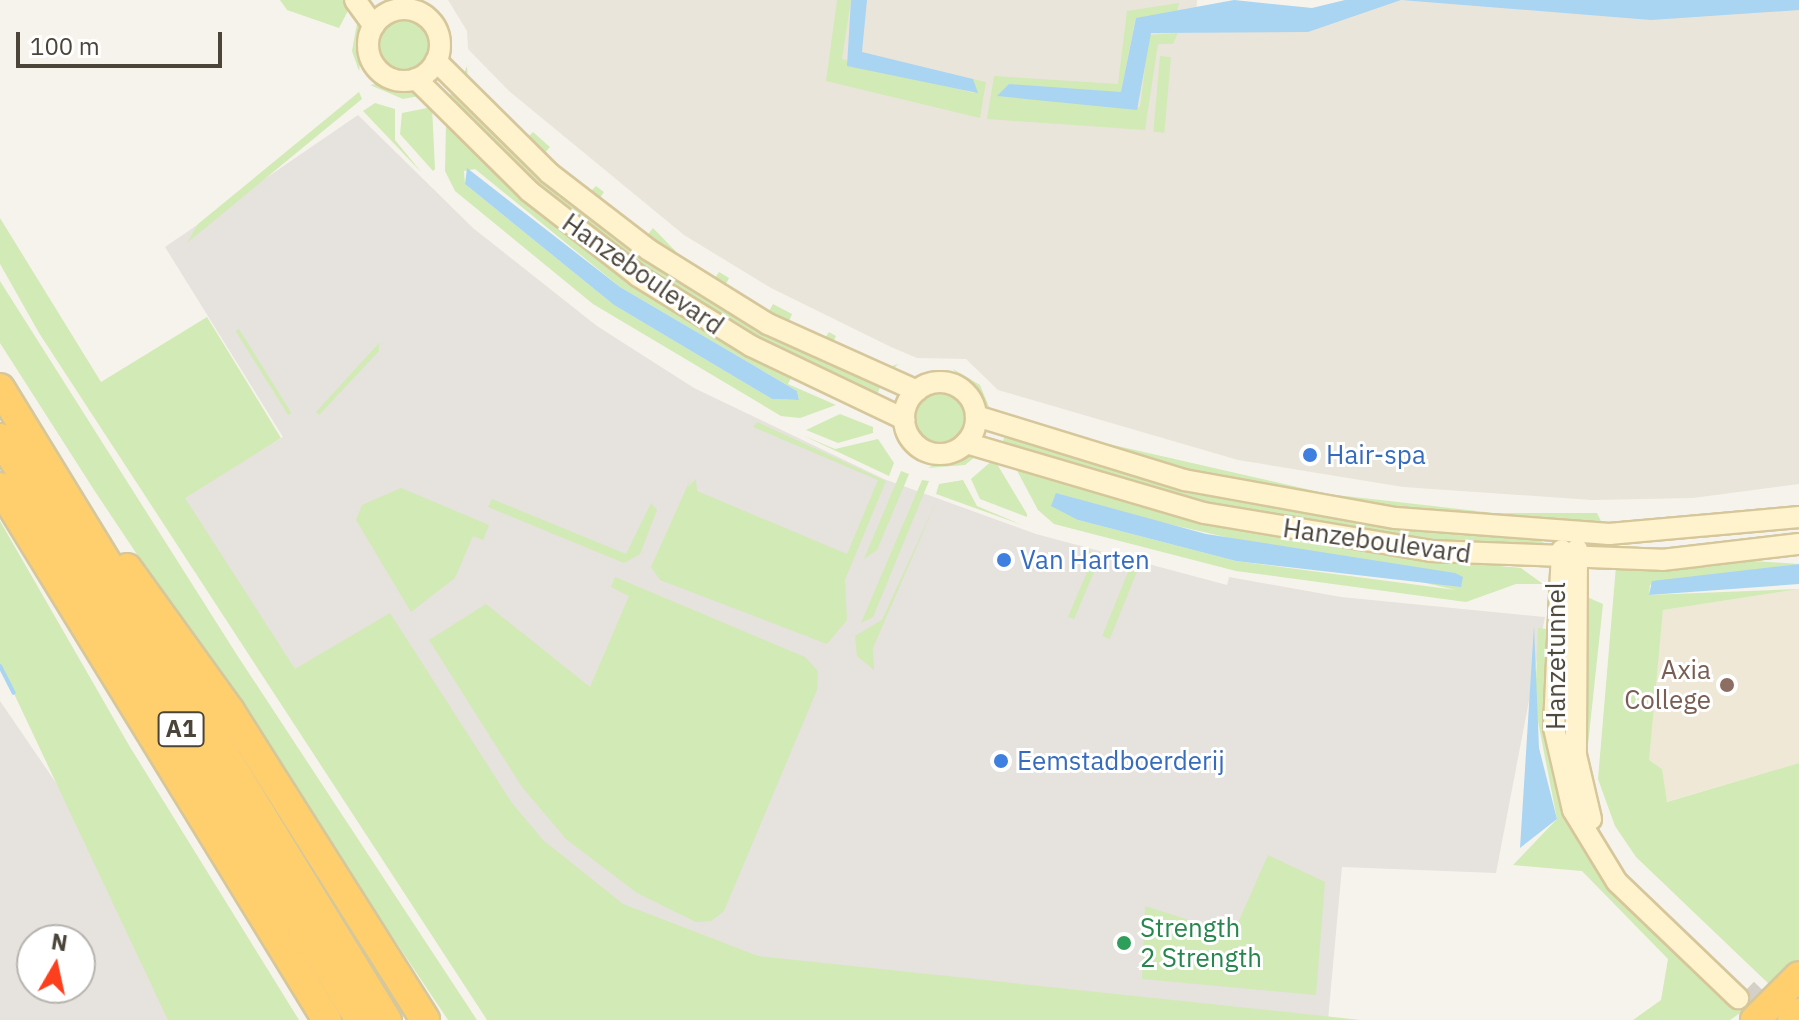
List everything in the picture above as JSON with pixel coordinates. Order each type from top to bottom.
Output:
[{"type":"highway","name":"A1","points":[[0,388],[387,1020]]},
{"type":"highway","name":"A1","points":[[0,438],[360,1020]]},
{"type":"highway","name":"A1","points":[[0,487],[327,1020]]},
{"type":"highway","name":"A1","points":[[74,507],[181,638],[425,1020]]},
{"type":"highway","points":[[1747,1002],[1799,976]]},
{"type":"highway","points":[[1792,1020],[1799,1013]]},
{"type":"main road","points":[[355,0],[374,26]]},
{"type":"main road","points":[[394,5],[432,24],[436,61],[416,79],[392,79],[377,68],[369,52],[374,26],[394,5]]},
{"type":"main road","name":"Hanzeboulevard","points":[[436,61],[549,173],[649,250],[768,324],[917,391]]},
{"type":"main road","name":"Hanzeboulevard","points":[[416,79],[529,191],[638,276],[751,346],[904,419]]},
{"type":"main road","points":[[935,382],[955,385],[976,416],[966,443],[946,453],[927,451],[913,440],[904,419],[917,391],[935,382]]},
{"type":"main road","name":"Hanzeboulevard","points":[[976,416],[1111,461],[1294,504],[1571,532],[1670,532],[1799,517]]},
{"type":"main road","name":"Hanzeboulevard","points":[[966,443],[1100,486],[1300,532],[1581,560],[1718,557],[1799,544]]},
{"type":"main road","name":"Hanzetunnel","points":[[1571,532],[1557,559],[1554,728],[1573,810],[1617,882],[1747,1002]]},
{"type":"main road","name":"Hanzetunnel","points":[[1571,532],[1581,560],[1576,744],[1584,802],[1625,871],[1747,1002]]},
{"type":"shaded area","points":[[448,0],[1197,0],[1195,29],[1393,0],[1799,8],[1799,484],[1693,498],[1592,500],[1403,487],[1238,460],[998,390],[966,359],[917,358],[891,347],[771,288],[684,235],[509,91],[468,49],[467,31]]},
{"type":"shaded area","points":[[358,115],[473,228],[597,326],[694,388],[884,479],[1036,534],[1227,585],[1229,577],[1341,597],[1545,617],[1496,873],[1342,867],[1328,1020],[690,959],[309,728],[158,513],[283,437],[165,247]]},
{"type":"shaded area","name":"Axia College","points":[[1799,589],[1799,763],[1666,802],[1662,769],[1648,760],[1663,610]]},
{"type":"shaded area","points":[[0,701],[215,1015],[217,1020],[0,1020]]},
{"type":"green space","points":[[280,0],[350,0],[352,3],[339,28],[287,10]]},
{"type":"green space","points":[[837,0],[851,0],[842,59],[974,93],[973,79],[986,82],[980,118],[826,81]]},
{"type":"green space","points":[[1179,3],[1176,15],[1135,20],[1121,92],[999,96],[1140,107],[1149,35],[1178,33],[1173,44],[1158,44],[1145,130],[987,119],[994,76],[1118,84],[1127,11]]},
{"type":"green space","points":[[404,17],[424,25],[432,45],[424,65],[404,73],[384,65],[376,45],[384,25]]},
{"type":"green space","points":[[358,18],[365,29],[359,71],[352,51]]},
{"type":"green space","points":[[1160,56],[1171,57],[1164,133],[1153,132]]},
{"type":"green space","points":[[467,66],[468,82],[503,118],[526,139],[533,132],[550,147],[543,155],[589,193],[596,186],[604,192],[598,201],[646,237],[653,228],[693,269],[713,281],[719,272],[729,278],[724,288],[768,313],[773,304],[792,314],[788,324],[823,341],[829,332],[836,336],[832,345],[883,369],[898,364],[886,377],[844,358],[645,243],[489,112],[460,83]]},
{"type":"green space","points":[[383,83],[412,88],[424,95],[403,99],[370,85]]},
{"type":"green space","points":[[456,89],[558,185],[882,383],[874,401],[756,344],[572,222],[448,97]]},
{"type":"green space","points":[[359,92],[362,99],[187,243],[198,224]]},
{"type":"green space","points":[[375,103],[395,109],[395,140],[422,173],[363,111]]},
{"type":"green space","points":[[432,107],[433,171],[400,134],[402,113]]},
{"type":"green space","points":[[446,123],[791,378],[788,384],[836,405],[800,418],[781,416],[593,304],[455,191],[445,171]],"holes":[[[475,169],[620,287],[797,391],[799,400],[772,399],[614,305],[465,184],[464,171]]]},
{"type":"green space","points":[[0,218],[101,382],[207,317],[281,438],[185,498],[295,669],[390,613],[512,803],[543,840],[623,904],[758,956],[1361,1020],[487,1020],[39,333],[0,264]]},
{"type":"green space","points":[[0,281],[237,655],[477,1020],[448,1020],[96,493],[0,343]]},
{"type":"green space","points":[[239,329],[291,413],[288,415],[236,331]]},
{"type":"green space","points":[[379,343],[379,351],[319,415],[316,412]]},
{"type":"green space","points":[[953,369],[980,385],[994,419],[981,409]]},
{"type":"green space","points":[[940,390],[960,398],[968,418],[960,438],[940,446],[920,438],[912,418],[920,398]]},
{"type":"green space","points":[[840,414],[873,427],[873,433],[838,443],[806,430]]},
{"type":"green space","points":[[757,422],[886,481],[845,580],[847,620],[827,644],[660,580],[651,567],[691,478],[688,487],[696,479],[697,491],[847,554],[878,480],[753,427]]},
{"type":"green space","points":[[1006,432],[1057,448],[1533,536],[1551,547],[1547,553],[1302,529],[1000,450]]},
{"type":"green space","points":[[802,435],[835,449],[878,439],[894,463],[889,476]]},
{"type":"green space","points":[[1100,442],[1328,494],[1494,513],[1597,513],[1605,529],[1313,503],[1098,448]]},
{"type":"green space","points":[[981,452],[965,465],[928,468],[962,453]]},
{"type":"green space","points":[[994,459],[1027,517],[980,499],[971,479]]},
{"type":"green space","points":[[1014,465],[1380,555],[1521,568],[1543,584],[1516,584],[1466,602],[1236,571],[1054,524],[1038,510]],"holes":[[[1056,493],[1121,513],[1456,590],[1236,561],[1078,520]]]},
{"type":"green space","points":[[901,471],[909,474],[877,550],[864,559]]},
{"type":"green space","points":[[922,480],[929,481],[873,617],[861,623]]},
{"type":"green space","points":[[963,480],[977,506],[1022,525],[936,494],[939,484]]},
{"type":"green space","points":[[401,488],[489,525],[483,540],[473,536],[455,578],[411,612],[356,520],[362,505]]},
{"type":"green space","points":[[492,499],[626,554],[651,503],[657,510],[640,554],[624,563],[488,507]]},
{"type":"green space","points":[[937,500],[873,648],[874,670],[857,656],[855,636],[882,620]]},
{"type":"green space","points":[[0,521],[130,747],[299,1020],[168,1020],[0,664]]},
{"type":"green space","points":[[1085,549],[1101,556],[1074,619],[1068,617],[1093,558]]},
{"type":"green space","points":[[1723,559],[1799,564],[1650,585],[1649,595],[1799,589],[1663,610],[1649,760],[1662,769],[1667,802],[1799,763],[1799,961],[1771,986],[1636,857],[1615,826],[1598,779],[1616,566]]},
{"type":"green space","points":[[1133,561],[1140,564],[1110,639],[1102,636]]},
{"type":"green space","points":[[615,577],[805,657],[818,671],[817,690],[724,911],[711,921],[696,922],[637,893],[566,839],[522,787],[429,640],[486,604],[590,687],[629,596],[611,587]]},
{"type":"green space","points":[[1587,597],[1603,604],[1584,782]]},
{"type":"green space","points":[[1538,628],[1547,629],[1547,698],[1573,820],[1743,1011],[1730,1020],[1633,1020],[1661,1000],[1668,959],[1582,871],[1513,865],[1557,819],[1535,706]]},
{"type":"green space","points":[[1268,855],[1325,882],[1316,995],[1142,979],[1145,906],[1233,934]]},
{"type":"water","points":[[851,0],[867,0],[862,52],[973,79],[978,93],[847,66]]},
{"type":"water","points":[[1234,0],[1312,8],[1345,0],[1401,0],[1308,32],[1151,33],[1137,110],[997,96],[1009,84],[1121,92],[1136,18]]},
{"type":"water","points":[[1401,0],[1799,0],[1799,10],[1651,20]]},
{"type":"water","points":[[467,168],[620,287],[797,391],[799,400],[772,399],[614,305],[465,184]]},
{"type":"water","points":[[1056,493],[1206,534],[1455,573],[1463,577],[1461,587],[1236,561],[1078,520],[1051,506]]},
{"type":"water","points":[[1799,564],[1799,584],[1649,595],[1652,581]]},
{"type":"water","points":[[1534,626],[1539,748],[1557,819],[1520,848]]},
{"type":"waterway","points":[[0,666],[14,693]]},
{"type":"tunnel","points":[[1747,989],[1776,1017]]},
{"type":"place","name":"Hair-spa","points":[[1310,455]]},
{"type":"place","name":"Van Harten","points":[[1004,560]]},
{"type":"place","name":"Axia College","points":[[1727,685]]},
{"type":"place","name":"Eemstadboerderij","points":[[1001,761]]},
{"type":"place","name":"Strength 2 Strength","points":[[1124,943]]}]
